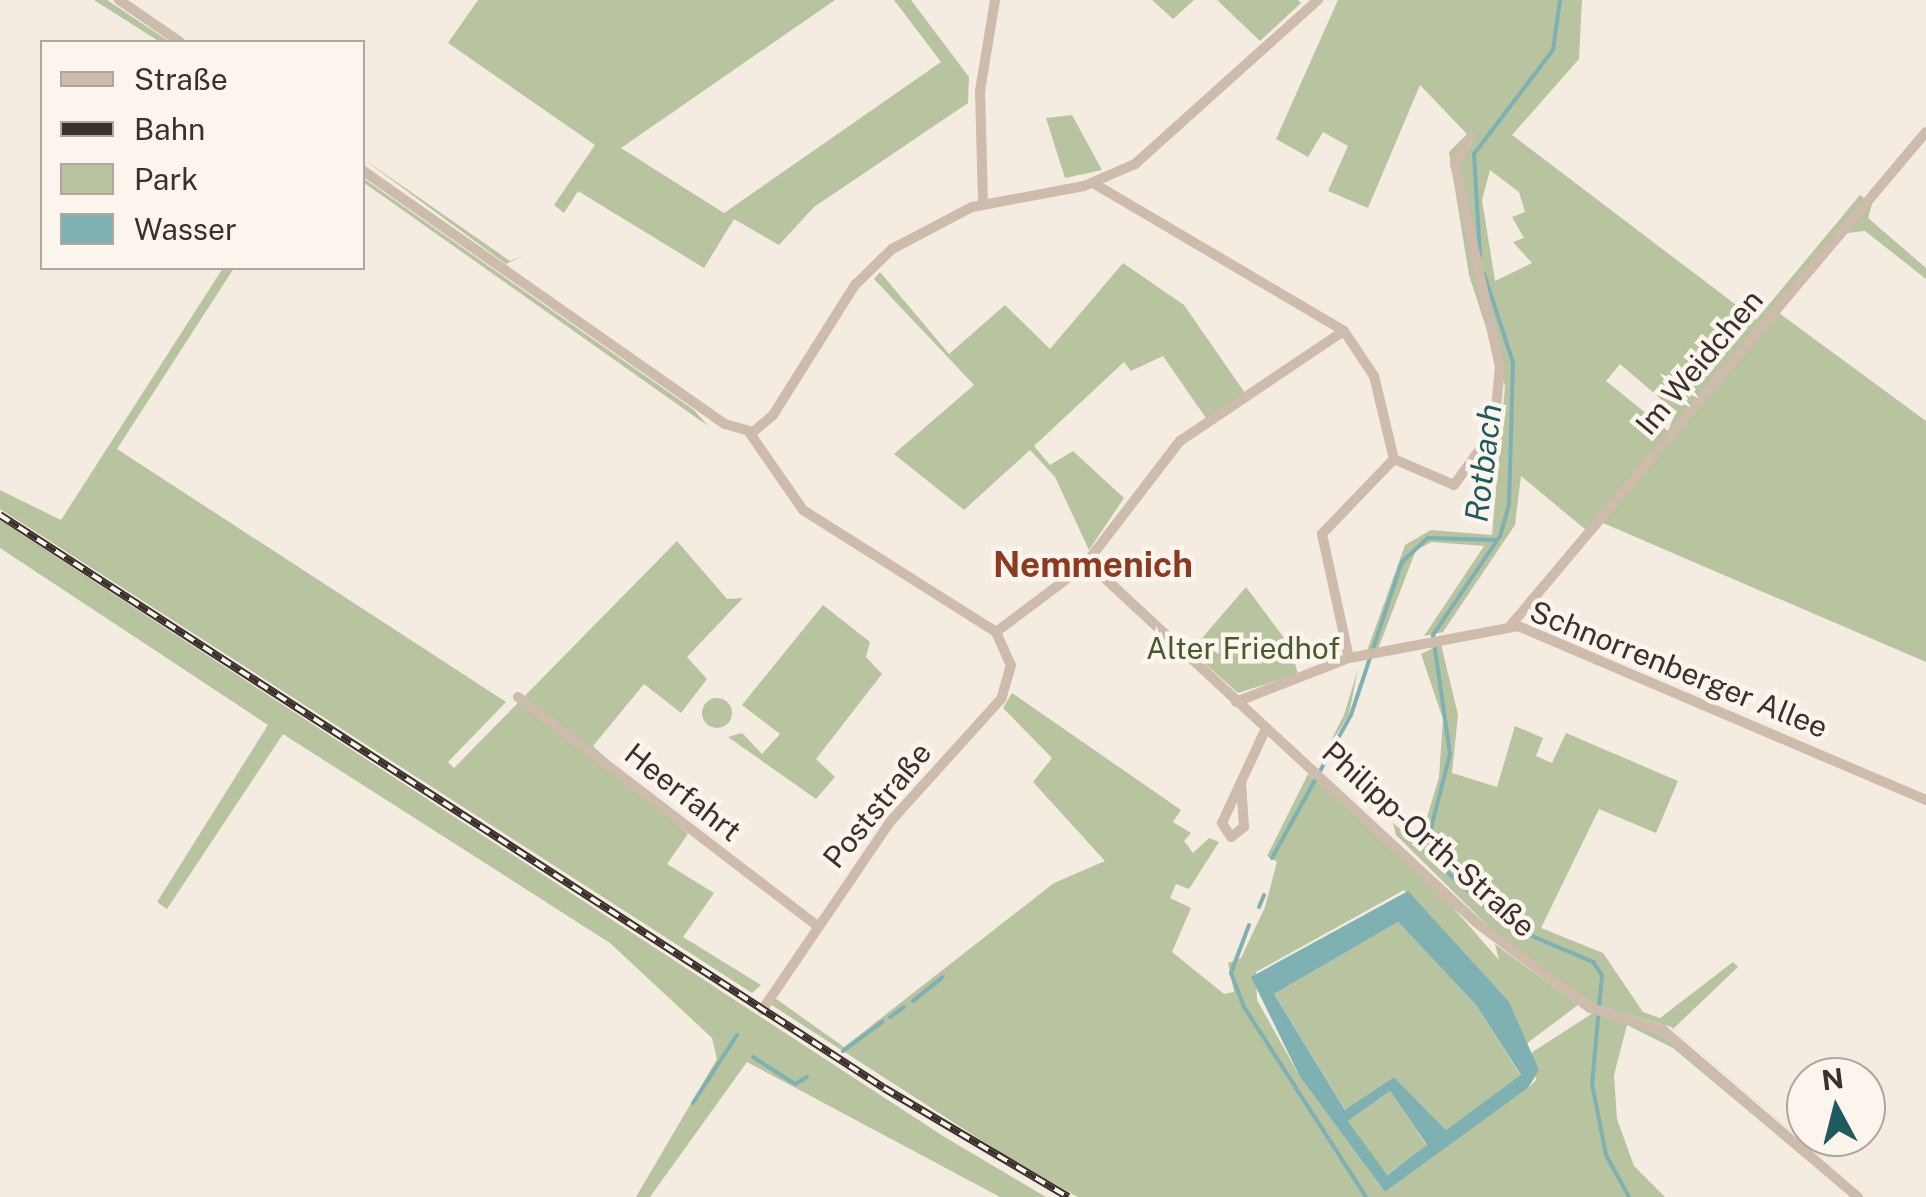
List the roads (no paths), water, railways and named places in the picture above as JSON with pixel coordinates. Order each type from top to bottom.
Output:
[{"type":"street","points":[[119,0],[177,40]]},
{"type":"street","points":[[982,204],[980,91],[995,0]]},
{"type":"street","points":[[749,432],[767,423],[871,268],[924,228],[982,204],[1093,183],[1156,149],[1312,2]]},
{"type":"street","name":"Im Weidchen","points":[[1510,625],[1926,132]]},
{"type":"street","points":[[1394,459],[1454,485],[1494,430],[1500,367],[1456,172],[1471,136]]},
{"type":"street","points":[[365,172],[571,316],[749,432],[803,510],[996,632],[1084,566],[1166,454],[1344,332]]},
{"type":"street","points":[[1093,183],[1344,332],[1374,376],[1394,459]]},
{"type":"street","points":[[1349,658],[1324,530],[1394,459]]},
{"type":"street","name":"Philipp-Orth-Straße","points":[[1084,566],[1317,772],[1477,923],[1596,1010],[1664,1030],[1858,1197]]},
{"type":"street","name":"Schnorrenberger Allee","points":[[1236,702],[1349,658],[1510,625],[1926,800]]},
{"type":"street","name":"Poststraße","points":[[762,1010],[903,806],[1004,695],[1010,659],[996,632]]},
{"type":"street","name":"Heerfahrt","points":[[518,696],[817,926]]},
{"type":"street","points":[[1241,782],[1244,830],[1231,837],[1222,825],[1241,782],[1266,728]]},
{"type":"water","points":[[1408,891],[1509,1002],[1539,1070],[1528,1088],[1385,1192],[1300,1077],[1251,977]],"holes":[[[1398,922],[1476,1005],[1521,1075],[1446,1130],[1394,1077],[1345,1110],[1274,994]],[[1390,1091],[1427,1145],[1387,1175],[1348,1121]]]},
{"type":"waterway","name":"Rotbach","points":[[1480,255],[1474,154],[1553,50],[1560,0]]},
{"type":"waterway","name":"Rotbach","points":[[1484,274],[1513,362],[1509,505],[1500,536],[1433,635],[1450,754],[1428,840],[1437,863],[1506,925],[1593,962],[1602,975],[1592,1084],[1606,1155],[1629,1197]]},
{"type":"waterway","points":[[1272,858],[1351,715],[1402,562],[1428,538],[1496,540]]},
{"type":"waterway","points":[[1259,907],[1264,895]]},
{"type":"waterway","points":[[1249,925],[1231,973],[1244,1007],[1366,1197]]},
{"type":"waterway","points":[[913,1001],[943,977]]},
{"type":"waterway","points":[[890,1017],[904,1007]]},
{"type":"waterway","points":[[843,1051],[882,1022]]},
{"type":"waterway","points":[[693,1103],[737,1035]]},
{"type":"waterway","points":[[753,1057],[795,1084],[807,1077]]},
{"type":"railway","points":[[0,515],[884,1088],[1068,1197]]},
{"type":"district","name":"Nemmenich","points":[[1093,565]]},
{"type":"park label","name":"Alter Friedhof","points":[[1243,648]]}]
